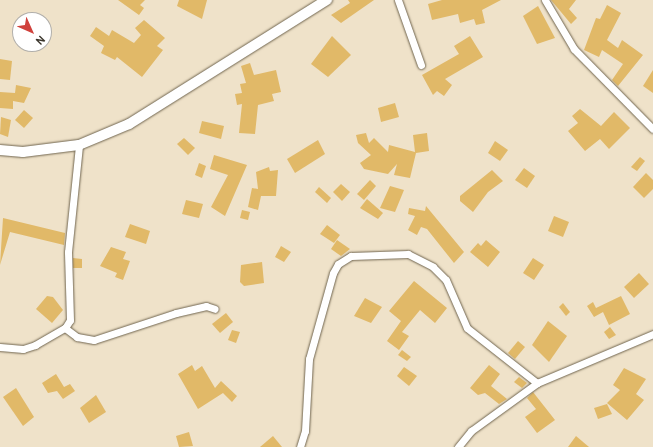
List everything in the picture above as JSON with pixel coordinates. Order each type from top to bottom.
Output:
[{"type":"main road","points":[[0,150],[23,152],[79,145],[130,124],[179,96],[327,0]]},
{"type":"street","points":[[398,0],[421,65]]},
{"type":"street","points":[[545,0],[574,49],[653,129]]},
{"type":"street","points":[[0,347],[23,348],[65,328],[72,310],[68,252],[79,145]]},
{"type":"street","points":[[300,447],[304,431],[309,359],[333,273],[338,264],[351,256],[408,254],[433,267],[446,280],[467,328],[536,383]]},
{"type":"street","points":[[65,328],[77,337],[94,340],[176,313],[206,306],[215,310]]},
{"type":"street","points":[[458,447],[471,431],[536,383],[653,334]]},
{"type":"building","points":[[118,0],[145,0],[140,5],[144,8],[139,15]]},
{"type":"building","points":[[179,0],[207,0],[202,19],[177,6]]},
{"type":"building","points":[[348,0],[374,0],[341,23],[331,15],[350,3]]},
{"type":"building","points":[[442,0],[501,0],[482,10],[485,23],[476,25],[474,19],[460,23],[458,14],[432,20],[428,4]]},
{"type":"building","points":[[551,0],[576,0],[569,9],[577,18],[571,24]]},
{"type":"building","points":[[607,5],[621,13],[607,40],[618,48],[622,40],[643,55],[618,86],[612,80],[623,64],[602,50],[599,57],[584,50],[596,18],[600,19]]},
{"type":"building","points":[[538,6],[555,38],[537,44],[523,16]]},
{"type":"building","points":[[144,20],[165,38],[157,46],[163,50],[142,77],[117,57],[115,60],[101,53],[104,46],[90,36],[96,27],[109,36],[112,30],[134,43],[141,35],[135,28]]},
{"type":"building","points":[[332,36],[351,55],[328,77],[311,64]]},
{"type":"building","points":[[470,36],[483,57],[445,79],[452,85],[444,96],[437,91],[433,95],[422,75],[459,54],[454,46]]},
{"type":"building","points":[[0,59],[12,61],[10,80],[0,79]]},
{"type":"building","points":[[250,63],[254,75],[276,70],[281,92],[272,94],[274,101],[258,105],[255,134],[239,133],[242,104],[237,105],[235,94],[242,93],[240,84],[246,83],[241,66]]},
{"type":"building","points":[[653,70],[653,93],[643,86]]},
{"type":"building","points":[[16,85],[31,88],[24,103],[13,101],[13,109],[0,108],[0,92],[15,93]]},
{"type":"building","points":[[395,103],[399,117],[381,122],[378,108]]},
{"type":"building","points":[[580,109],[601,126],[614,112],[630,128],[609,149],[600,139],[585,151],[568,131],[578,123],[572,116]]},
{"type":"building","points":[[24,110],[33,118],[24,128],[15,120]]},
{"type":"building","points":[[1,117],[11,120],[8,137],[0,134]]},
{"type":"building","points":[[202,121],[224,126],[221,139],[199,133]]},
{"type":"building","points":[[366,133],[369,143],[374,138],[388,152],[389,145],[415,152],[413,135],[427,133],[429,151],[416,153],[410,178],[394,175],[397,164],[388,174],[364,169],[360,163],[371,155],[358,143],[356,135]]},
{"type":"building","points":[[184,138],[195,148],[188,155],[177,144]]},
{"type":"building","points":[[318,140],[325,154],[295,173],[287,159]]},
{"type":"building","points":[[495,141],[508,150],[500,161],[488,153]]},
{"type":"building","points":[[214,155],[247,165],[225,216],[211,207],[228,175],[210,169]]},
{"type":"building","points":[[640,157],[645,161],[637,171],[631,167]]},
{"type":"building","points":[[199,163],[206,166],[202,178],[195,175]]},
{"type":"building","points":[[269,167],[270,171],[278,170],[276,196],[261,196],[258,210],[248,207],[252,188],[258,189],[256,172]]},
{"type":"building","points":[[524,168],[535,176],[527,188],[515,180]]},
{"type":"building","points":[[492,170],[503,181],[488,192],[473,212],[460,201],[460,196]]},
{"type":"building","points":[[646,173],[653,180],[653,189],[644,198],[633,187]]},
{"type":"building","points":[[370,180],[376,186],[364,200],[357,194]]},
{"type":"building","points":[[341,184],[350,192],[342,201],[333,192]]},
{"type":"building","points":[[390,186],[404,190],[395,212],[380,208]]},
{"type":"building","points":[[319,187],[331,198],[327,203],[315,192]]},
{"type":"building","points":[[367,199],[383,213],[378,219],[360,208]]},
{"type":"building","points":[[186,200],[203,204],[199,218],[182,214]]},
{"type":"building","points":[[426,206],[464,252],[454,263],[427,229],[421,227],[417,235],[408,230],[415,216],[408,214],[409,208],[425,211]]},
{"type":"building","points":[[242,210],[250,212],[248,220],[240,218]]},
{"type":"building","points":[[554,216],[569,222],[563,237],[548,231]]},
{"type":"building","points":[[3,218],[65,233],[64,245],[10,232],[0,265]]},
{"type":"building","points":[[130,224],[150,231],[146,244],[125,237]]},
{"type":"building","points":[[327,225],[340,235],[334,243],[320,234]]},
{"type":"building","points":[[337,240],[350,249],[341,256],[331,249]]},
{"type":"building","points":[[486,240],[500,252],[488,267],[470,252],[478,243],[481,246]]},
{"type":"building","points":[[281,246],[291,252],[284,262],[275,257]]},
{"type":"building","points":[[111,247],[126,252],[123,259],[130,261],[123,280],[115,277],[117,273],[100,266]]},
{"type":"building","points":[[73,258],[82,259],[82,268],[73,268]]},
{"type":"building","points":[[533,258],[544,265],[534,280],[523,273]]},
{"type":"building","points":[[262,262],[264,283],[244,286],[240,282],[241,265]]},
{"type":"building","points":[[639,273],[649,284],[634,298],[624,287]]},
{"type":"building","points":[[414,281],[447,308],[435,323],[420,310],[402,332],[409,336],[399,350],[387,341],[401,321],[389,311]]},
{"type":"building","points":[[47,296],[53,297],[63,310],[52,323],[36,309]]},
{"type":"building","points":[[621,296],[630,314],[609,325],[603,312],[594,317],[587,306],[593,302],[596,308]]},
{"type":"building","points":[[365,298],[382,307],[371,323],[354,316]]},
{"type":"building","points":[[563,303],[570,312],[566,316],[559,307]]},
{"type":"building","points":[[226,313],[233,322],[220,333],[212,324]]},
{"type":"building","points":[[548,321],[567,336],[549,362],[532,345]]},
{"type":"building","points":[[610,327],[616,335],[609,339],[604,332]]},
{"type":"building","points":[[232,330],[240,332],[236,343],[228,340]]},
{"type":"building","points":[[518,341],[525,347],[515,359],[508,353]]},
{"type":"building","points":[[402,350],[411,357],[407,361],[398,355]]},
{"type":"building","points":[[192,365],[195,371],[202,366],[215,388],[221,381],[237,396],[232,402],[223,393],[198,409],[178,374]]},
{"type":"building","points":[[489,365],[500,374],[491,386],[507,399],[499,404],[485,393],[478,395],[470,388]]},
{"type":"building","points":[[404,367],[417,376],[409,386],[397,376]]},
{"type":"building","points":[[624,368],[646,379],[636,394],[644,400],[627,420],[607,403],[620,390],[613,385]]},
{"type":"building","points":[[56,374],[64,387],[70,384],[75,391],[63,399],[57,391],[48,393],[42,383]]},
{"type":"building","points":[[519,377],[527,383],[522,388],[514,382]]},
{"type":"building","points":[[16,388],[34,417],[23,426],[3,397]]},
{"type":"building","points":[[533,392],[555,420],[537,433],[525,417],[536,409],[527,398]]},
{"type":"building","points":[[96,395],[106,412],[89,423],[80,408]]},
{"type":"building","points":[[607,404],[612,414],[598,419],[594,408]]},
{"type":"building","points":[[189,432],[193,446],[179,447],[176,436]]},
{"type":"building","points":[[273,436],[282,447],[260,447]]},
{"type":"building","points":[[576,436],[589,447],[568,447]]}]
